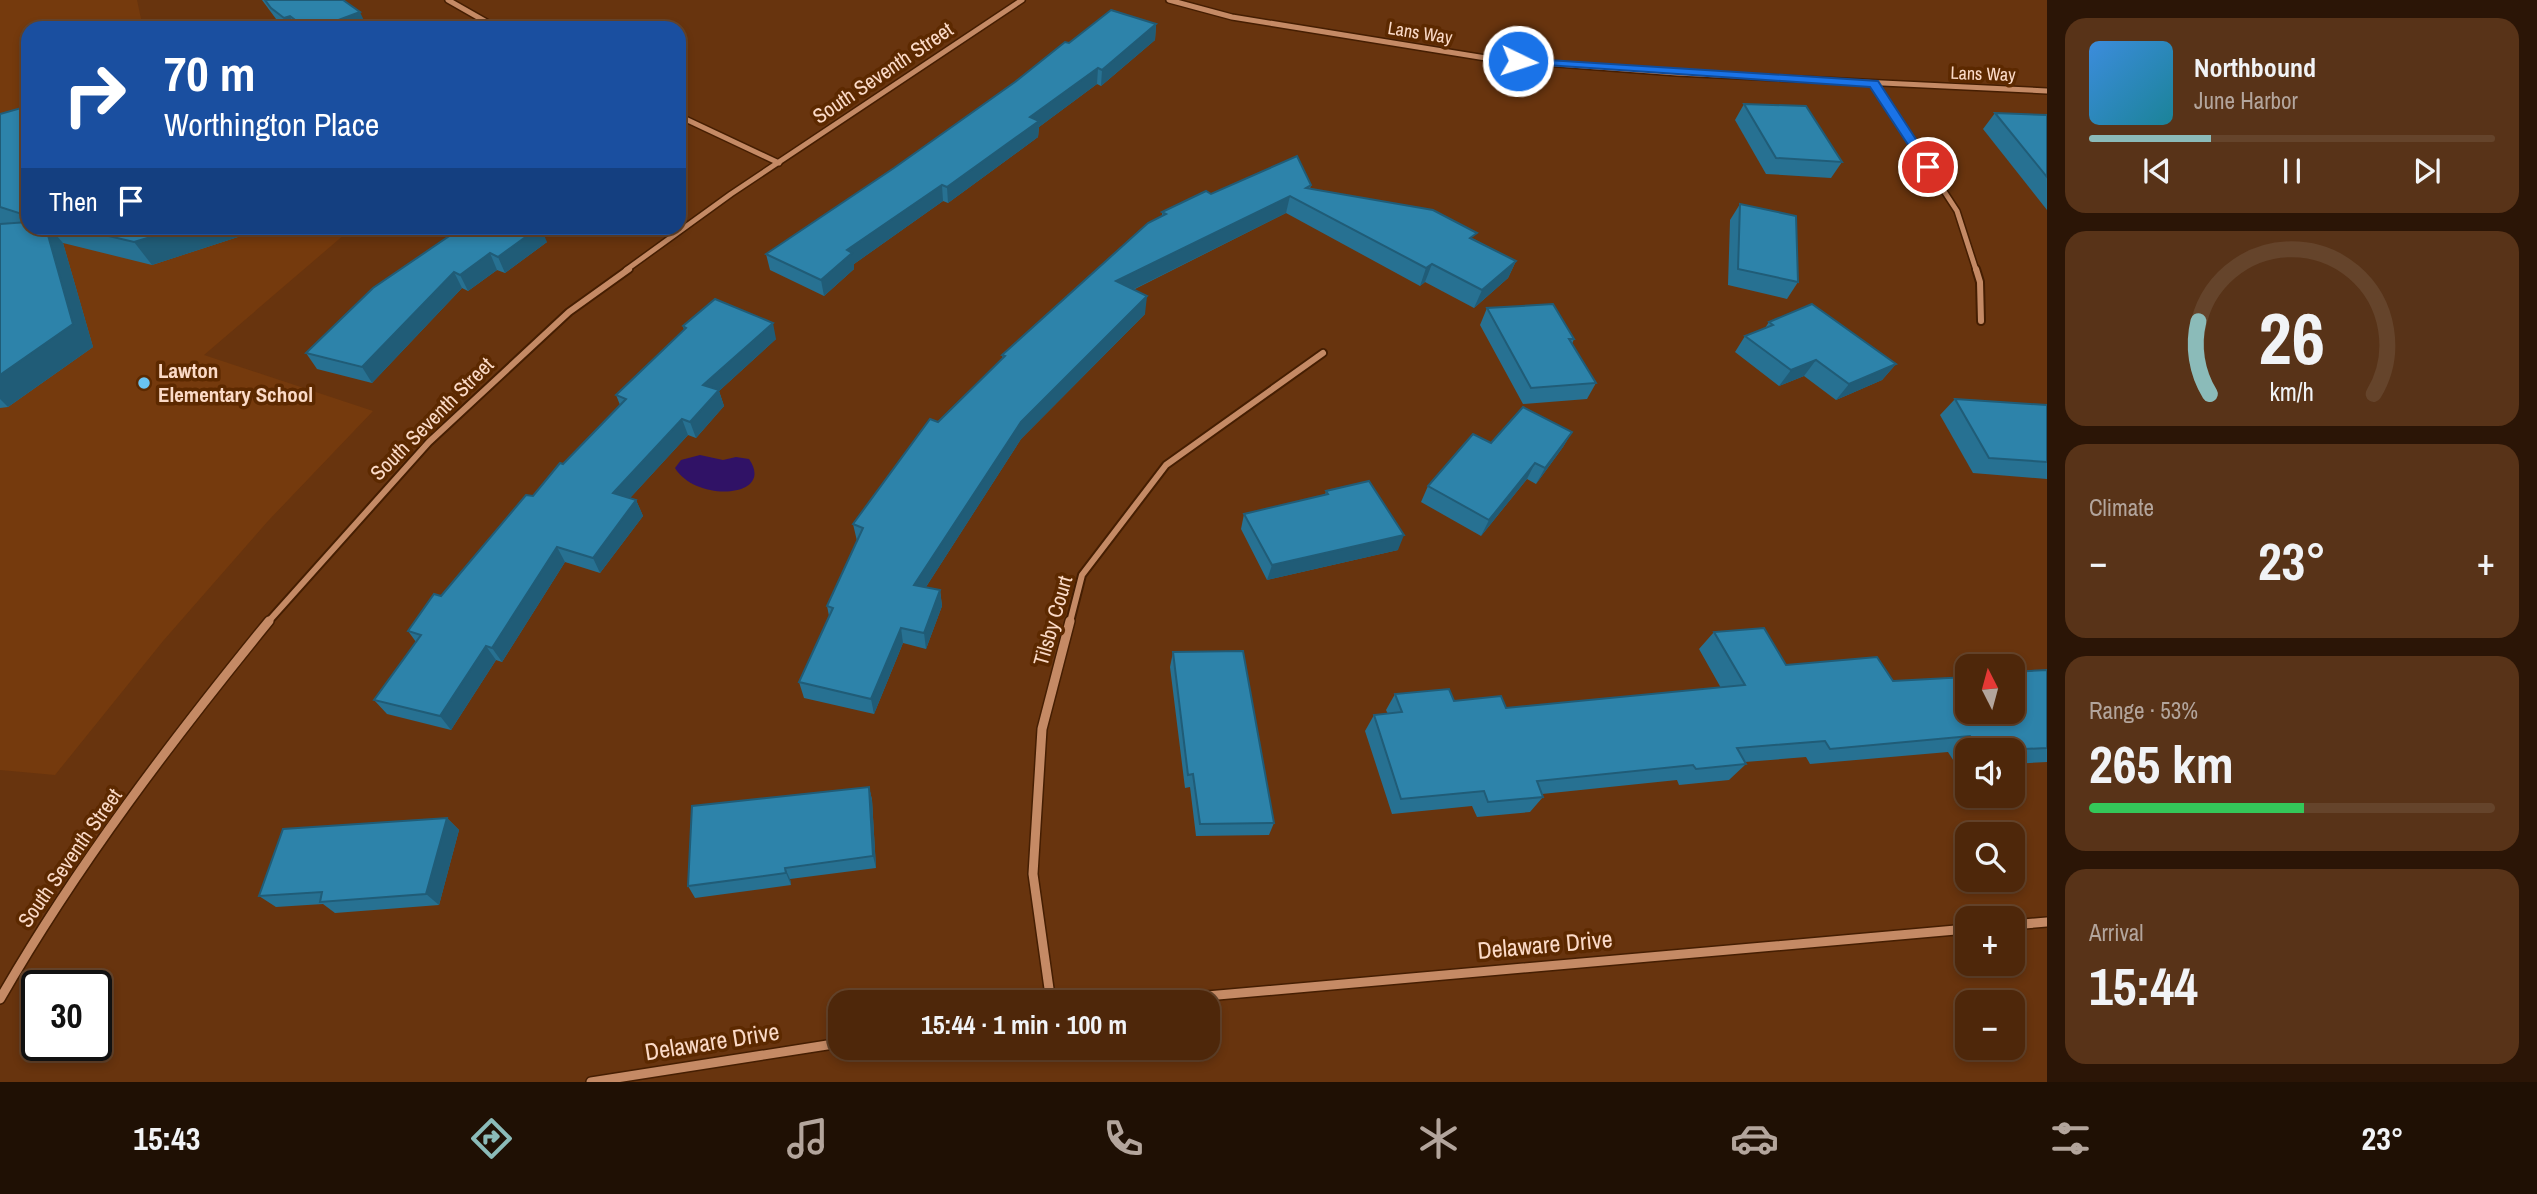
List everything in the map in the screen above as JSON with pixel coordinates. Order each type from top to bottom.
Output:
[{"type":"street","points":[[448,0],[485,21]]},
{"type":"street","name":"South Seventh Street","points":[[686,229],[779,163],[1022,0]]},
{"type":"street","name":"Lans Way","points":[[1169,0],[1232,17],[1492,59],[1874,84],[2047,91]]},
{"type":"street","points":[[1874,84],[1957,211],[1980,282],[1981,321]]},
{"type":"street","points":[[686,119],[779,163]]},
{"type":"street","name":"South Seventh Street","points":[[0,999],[33,942],[188,720],[285,601],[429,442],[569,312],[678,235]]},
{"type":"street","name":"Tilsby Court","points":[[1049,990],[1033,874],[1042,729],[1082,575],[1166,466],[1269,389],[1323,354]]},
{"type":"street","points":[[2025,924],[2047,922]]},
{"type":"street","name":"Delaware Drive","points":[[1220,995],[1955,930]]},
{"type":"street","name":"Delaware Drive","points":[[590,1082],[828,1045]]},
{"type":"shaded area","name":"Lawton Elementary School","points":[[0,0],[137,0],[142,21],[21,21],[21,235],[344,235],[204,355],[373,411],[268,521],[163,641],[55,775],[0,770]]},
{"type":"shaded area","points":[[700,455],[723,460],[736,457],[749,459],[754,472],[752,482],[743,488],[730,491],[699,487],[685,479],[675,468],[681,460]]},
{"type":"building","points":[[265,0],[343,0],[360,12],[336,21],[297,21],[290,16],[284,18]]},
{"type":"building","points":[[1111,10],[1156,24],[1102,70],[1098,68],[1030,117],[1039,121],[947,187],[942,185],[847,250],[852,253],[821,280],[766,254],[894,168]]},
{"type":"building","points":[[1744,104],[1806,106],[1842,162],[1776,158]]},
{"type":"building","points":[[21,108],[21,214],[0,207],[0,114]]},
{"type":"building","points":[[1995,113],[2047,115],[2047,177]]},
{"type":"building","points":[[1297,156],[1311,185],[1306,188],[1433,210],[1477,233],[1470,238],[1516,261],[1482,290],[1432,264],[1426,268],[1290,196],[1116,281],[1147,296],[1021,422],[914,585],[940,590],[924,633],[901,628],[871,699],[799,682],[833,608],[827,606],[863,528],[853,524],[930,419],[938,422],[1005,356],[1002,355],[1148,223],[1166,214],[1162,212],[1206,191],[1211,194]]},
{"type":"building","points":[[1740,204],[1796,216],[1798,282],[1738,269]]},
{"type":"building","points":[[21,222],[21,235],[48,235],[73,324],[0,375],[0,224]]},
{"type":"building","points":[[104,235],[158,235],[134,242]]},
{"type":"building","points":[[451,235],[528,235],[498,257],[490,253],[460,275],[454,272],[362,367],[306,353],[373,288]]},
{"type":"building","points":[[715,299],[773,323],[703,385],[719,390],[690,422],[682,419],[613,493],[636,500],[593,558],[557,547],[492,648],[486,646],[440,716],[374,700],[421,635],[408,631],[434,594],[441,596],[526,495],[533,496],[560,463],[563,464],[626,399],[616,395],[686,328],[683,326]]},
{"type":"building","points":[[1553,304],[1574,339],[1569,339],[1596,383],[1531,388],[1487,308]]},
{"type":"building","points":[[1812,304],[1896,364],[1849,384],[1816,360],[1791,370],[1745,336],[1773,325],[1769,322]]},
{"type":"building","points":[[1955,399],[2047,405],[2047,462],[1989,458]]},
{"type":"building","points":[[1523,407],[1572,432],[1545,468],[1535,463],[1489,520],[1428,486],[1473,434],[1491,443]]},
{"type":"building","points":[[1369,481],[1404,535],[1272,565],[1244,514],[1328,494],[1326,491]]},
{"type":"building","points":[[1764,628],[1786,665],[1877,657],[1893,681],[1955,678],[1955,724],[2025,724],[2025,671],[2047,670],[2047,748],[2025,749],[2025,738],[1970,736],[1830,749],[1825,741],[1737,748],[1746,764],[1696,769],[1693,765],[1537,781],[1543,797],[1488,802],[1484,791],[1401,799],[1374,715],[1402,712],[1395,694],[1449,689],[1454,701],[1501,696],[1506,708],[1745,685],[1714,632]]},
{"type":"building","points":[[1243,651],[1274,823],[1200,824],[1193,774],[1188,775],[1173,652]]},
{"type":"building","points":[[869,787],[873,856],[785,868],[786,873],[688,886],[692,806]]},
{"type":"building","points":[[447,818],[426,894],[320,902],[322,892],[259,896],[283,829]]},
{"type":"place","name":"Lawton Elementary School","points":[[144,383]]},
{"type":"route","points":[[1518,61],[1874,84],[1928,167]]}]
